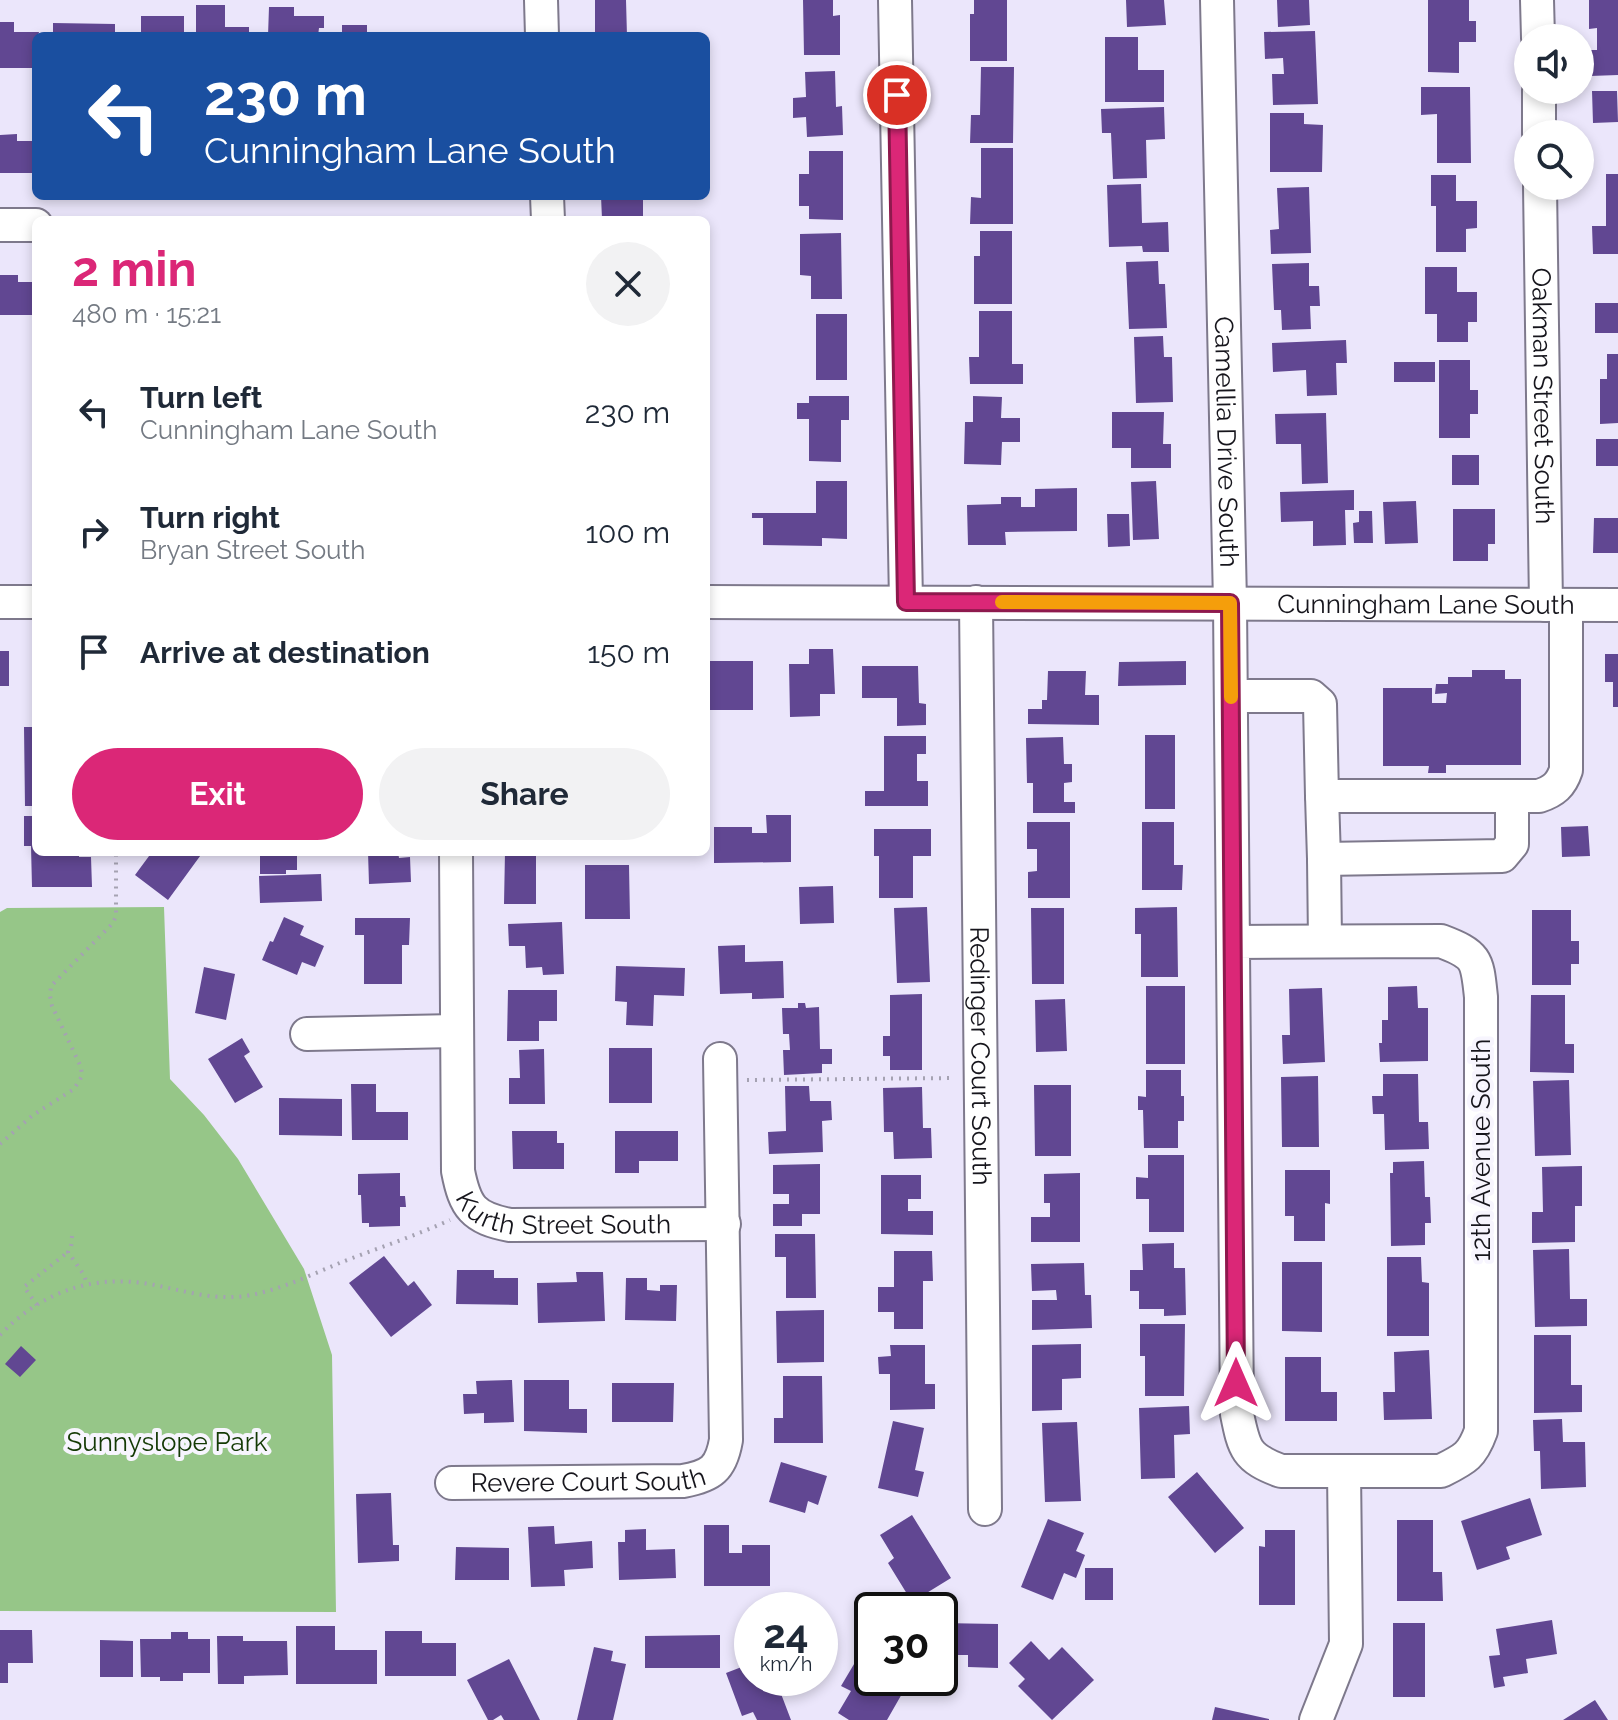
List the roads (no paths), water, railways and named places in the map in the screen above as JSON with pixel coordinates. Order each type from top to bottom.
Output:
[{"type":"street","points":[[520,0],[541,0],[542,32]]},
{"type":"street","points":[[895,0],[906,602]]},
{"type":"street","name":"Camellia Drive South","points":[[1217,0],[1230,603],[1237,1414],[1249,1452],[1261,1464],[1281,1471],[1344,1471]]},
{"type":"street","points":[[1537,0],[1538,24]]},
{"type":"street","name":"Oakman Street South","points":[[1512,796],[1539,796],[1552,792],[1562,782],[1566,770],[1556,605],[1541,200]]},
{"type":"street","points":[[0,225],[32,225]]},
{"type":"street","points":[[0,602],[32,602]]},
{"type":"street","name":"Cunningham Lane South","points":[[710,602],[1618,605]]},
{"type":"street","name":"Redinger Court South","points":[[976,602],[985,1509]]},
{"type":"street","points":[[1231,696],[1311,696],[1320,704],[1325,941]]},
{"type":"street","points":[[1322,796],[1512,796],[1512,844],[1502,856],[1324,859]]},
{"type":"street","name":"Kurth Street South","points":[[456,856],[458,1171],[467,1203],[476,1214],[510,1225],[724,1224]]},
{"type":"street","name":"12th Avenue South","points":[[1234,942],[1441,941],[1464,950],[1477,965],[1481,997],[1481,1431],[1474,1450],[1460,1462],[1441,1471],[1344,1471]]},
{"type":"street","points":[[307,1034],[456,1031]]},
{"type":"street","points":[[721,1070],[724,1224]]},
{"type":"street","name":"Revere Court South","points":[[452,1483],[683,1481],[697,1479],[719,1465],[726,1440],[724,1224]]},
{"type":"street","points":[[1316,1720],[1346,1644],[1344,1471]]},
{"type":"park label","name":"Sunnyslope Park","points":[[167,1442]]}]
